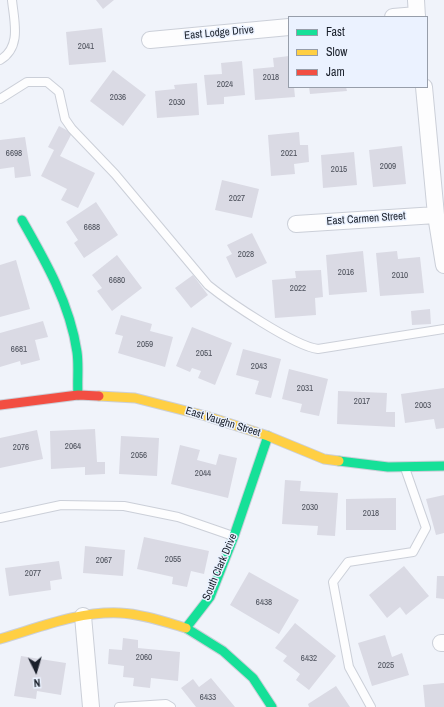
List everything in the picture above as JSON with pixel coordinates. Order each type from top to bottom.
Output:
[{"type":"street","points":[[397,16],[416,11]]},
{"type":"street","name":"East Lodge Drive","points":[[150,40],[288,27]]},
{"type":"street","points":[[424,88],[436,215],[444,265]]},
{"type":"street","name":"East Carmen Street","points":[[296,224],[436,215]]},
{"type":"street","points":[[22,220],[54,276],[69,316],[77,352],[78,395]]},
{"type":"street","name":"East Vaughn Street","points":[[0,405],[78,395],[135,398],[206,416],[268,436],[324,458],[388,467],[444,466]]},
{"type":"street","name":"South Clark Drive","points":[[186,628],[210,597],[234,536],[268,436]]},
{"type":"street","points":[[0,640],[83,616],[119,612],[152,618],[186,628],[223,651],[253,678],[272,707]]},
{"type":"street","points":[[83,616],[91,707]]},
{"type":"lane","points":[[0,60],[11,50],[16,36],[12,0]]},
{"type":"lane","points":[[0,99],[27,82],[47,82],[59,92],[65,119],[72,129],[114,174],[208,285],[292,339],[309,348],[318,349],[444,329]]},
{"type":"lane","points":[[371,707],[350,667],[332,582],[348,562],[413,552],[426,528],[405,467]]},
{"type":"lane","points":[[0,518],[62,505],[124,506],[178,517],[234,536]]},
{"type":"lane","points":[[119,707],[166,704],[171,707]]},
{"type":"building","points":[[96,0],[114,0],[103,9]]},
{"type":"building","points":[[102,28],[106,62],[69,65],[66,32]]},
{"type":"building","points":[[288,56],[288,88],[294,88],[295,97],[255,100],[253,69],[274,67],[273,58]]},
{"type":"building","points":[[242,61],[245,95],[224,97],[224,104],[207,105],[204,75],[222,74],[221,63]]},
{"type":"building","points":[[113,70],[146,95],[123,126],[90,101]]},
{"type":"building","points":[[197,83],[199,115],[157,118],[155,91],[175,89],[174,85]]},
{"type":"building","points":[[309,88],[346,88],[347,91],[310,94]]},
{"type":"building","points":[[59,126],[72,133],[60,156],[95,173],[78,208],[61,200],[67,189],[41,176],[54,150],[48,147]]},
{"type":"building","points":[[299,132],[300,145],[308,145],[309,162],[294,164],[295,174],[271,176],[268,135]]},
{"type":"building","points":[[25,137],[31,176],[15,178],[14,167],[0,169],[0,140]]},
{"type":"building","points":[[402,146],[406,184],[373,187],[369,150]]},
{"type":"building","points":[[354,152],[357,185],[323,188],[321,155]]},
{"type":"building","points":[[222,180],[259,189],[252,218],[215,210]]},
{"type":"building","points":[[96,202],[118,235],[84,258],[74,243],[78,240],[66,222]]},
{"type":"building","points":[[252,233],[267,263],[236,278],[226,257],[232,254],[227,245]]},
{"type":"building","points":[[363,251],[367,292],[329,295],[326,255]]},
{"type":"building","points":[[397,251],[398,259],[420,257],[424,293],[380,296],[376,253]]},
{"type":"building","points":[[117,255],[142,288],[112,311],[97,291],[102,288],[92,275]]},
{"type":"building","points":[[16,260],[30,309],[0,317],[0,265]]},
{"type":"building","points":[[321,270],[323,297],[315,298],[316,315],[275,318],[272,280],[296,278],[295,271]]},
{"type":"building","points":[[193,275],[208,295],[191,308],[175,288]]},
{"type":"building","points":[[430,309],[431,324],[412,325],[411,311]]},
{"type":"building","points":[[121,315],[152,324],[150,331],[173,337],[165,367],[118,353],[123,336],[115,334]]},
{"type":"building","points":[[43,321],[48,337],[35,340],[40,360],[21,365],[20,361],[0,367],[0,333]]},
{"type":"building","points":[[192,327],[232,343],[215,385],[198,378],[201,371],[192,368],[190,372],[176,366]]},
{"type":"building","points":[[243,349],[281,359],[271,398],[255,394],[259,381],[236,375]]},
{"type":"building","points":[[289,369],[328,379],[319,416],[300,412],[302,404],[282,399]]},
{"type":"building","points":[[444,388],[444,428],[436,429],[434,419],[405,423],[401,394]]},
{"type":"building","points":[[338,391],[387,393],[386,412],[395,412],[395,427],[337,424]]},
{"type":"building","points":[[95,429],[97,462],[105,462],[105,474],[85,475],[85,467],[51,469],[50,431]]},
{"type":"building","points":[[37,430],[43,459],[0,468],[0,438]]},
{"type":"building","points":[[121,436],[159,438],[157,476],[119,474]]},
{"type":"building","points":[[180,445],[200,450],[197,460],[216,465],[219,454],[237,458],[228,498],[171,484]]},
{"type":"building","points":[[285,480],[301,481],[300,491],[338,493],[335,536],[317,535],[318,526],[282,524]]},
{"type":"building","points":[[444,495],[444,533],[436,535],[426,499]]},
{"type":"building","points":[[396,498],[396,530],[346,530],[346,499]]},
{"type":"building","points":[[144,537],[209,551],[204,574],[191,571],[187,587],[172,584],[173,577],[137,569]]},
{"type":"building","points":[[85,546],[125,550],[123,576],[83,573]]},
{"type":"building","points":[[59,561],[62,579],[50,581],[51,590],[9,596],[5,568]]},
{"type":"building","points":[[404,566],[429,596],[406,615],[400,607],[387,618],[369,595]]},
{"type":"building","points":[[249,572],[299,600],[279,634],[230,605]]},
{"type":"building","points":[[437,576],[444,576],[444,599],[436,598]]},
{"type":"building","points":[[295,623],[336,656],[309,690],[296,680],[300,674],[283,661],[287,656],[275,648]]},
{"type":"building","points":[[385,635],[392,657],[402,653],[409,675],[372,686],[358,643]]},
{"type":"building","points":[[123,638],[138,640],[138,648],[180,652],[178,681],[151,678],[150,688],[133,686],[134,678],[123,677],[124,666],[108,664],[109,649],[122,650]]},
{"type":"building","points":[[21,656],[66,663],[61,695],[37,691],[36,699],[14,696]]},
{"type":"building","points":[[211,678],[235,707],[196,707],[181,688],[193,679],[199,687]]},
{"type":"building","points":[[444,683],[444,707],[425,707],[423,685]]},
{"type":"building","points":[[336,686],[350,707],[309,707],[308,704]]},
{"type":"traffic: fast","points":[[22,220],[56,284],[69,317],[77,352],[78,395]]},
{"type":"traffic: fast","points":[[268,436],[234,536],[210,597],[186,628],[223,651],[253,678],[272,707]]},
{"type":"traffic: fast","points":[[339,461],[388,467],[444,466]]},
{"type":"traffic: slow","points":[[99,396],[135,398],[206,416],[268,436],[324,459],[339,461]]},
{"type":"traffic: slow","points":[[0,639],[74,617],[105,613],[137,615],[186,628]]},
{"type":"traffic: jam","points":[[0,405],[78,395],[99,396]]}]
